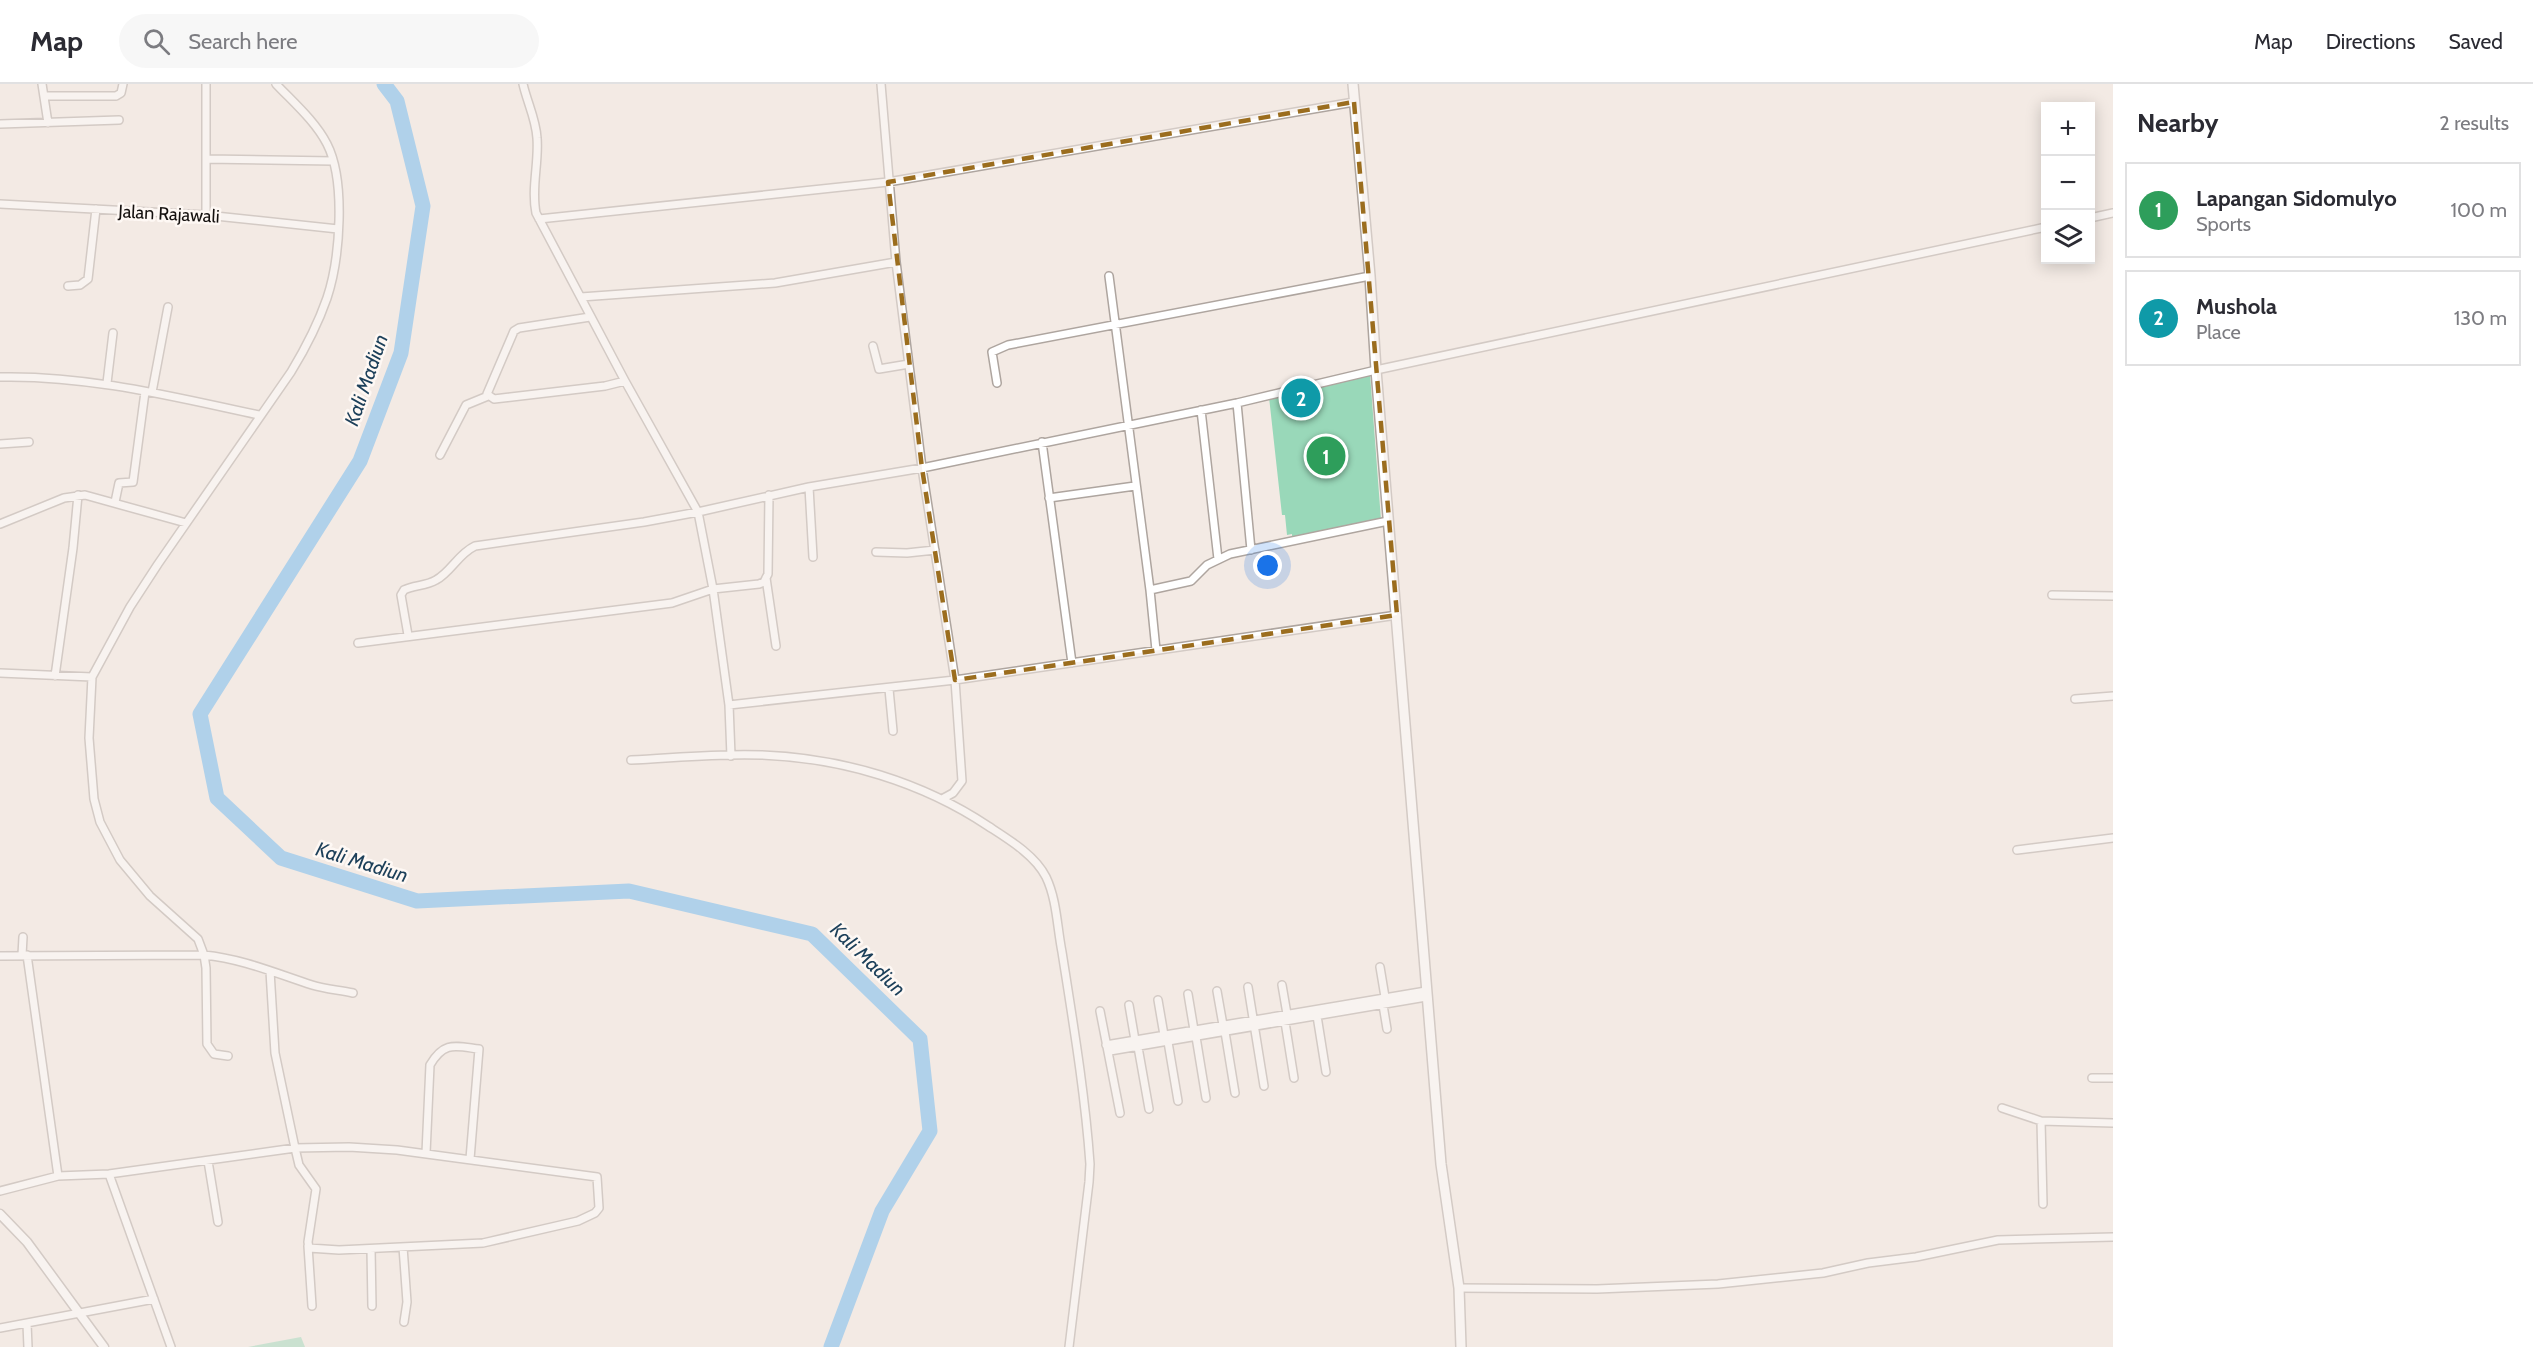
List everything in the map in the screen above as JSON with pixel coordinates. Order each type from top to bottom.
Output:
[{"type":"main road","points":[[1353,84],[1426,994],[1441,1164],[1459,1288],[1461,1347]]},
{"type":"street","points":[[42,84],[48,123]]},
{"type":"street","points":[[44,96],[116,96],[121,93],[123,84]]},
{"type":"street","points":[[206,84],[206,214]]},
{"type":"street","points":[[228,1056],[214,1054],[207,1044],[204,956],[198,939],[150,896],[120,860],[100,822],[94,799],[88,738],[92,677],[130,606],[259,415],[291,372],[320,316],[328,295],[338,229],[339,202],[333,161],[320,132],[276,84]]},
{"type":"street","points":[[523,84],[535,122],[537,139],[534,202],[539,219],[698,512],[713,590],[729,705],[731,756]]},
{"type":"street","points":[[881,84],[896,262],[922,468],[955,680],[962,781],[954,793],[942,799]]},
{"type":"street","points":[[539,219],[888,182],[1354,102]]},
{"type":"street","points":[[0,124],[119,120]]},
{"type":"street","points":[[206,159],[333,161]]},
{"type":"street","name":"Jalan Rajawali","points":[[0,204],[206,214],[338,229]]},
{"type":"street","points":[[68,286],[80,285],[88,279],[96,209]]},
{"type":"street","points":[[2095,217],[2113,213]]},
{"type":"street","points":[[408,635],[401,595],[404,590],[434,582],[465,551],[475,546],[698,512],[809,487],[922,468],[1237,403],[1376,370],[2041,228]]},
{"type":"street","points":[[581,297],[775,283],[896,262]]},
{"type":"street","points":[[1109,276],[1156,650]]},
{"type":"street","points":[[997,382],[993,351],[1008,345],[1370,276]]},
{"type":"street","points":[[115,502],[119,483],[133,482],[149,392],[168,307]]},
{"type":"street","points":[[488,396],[514,331],[519,328],[591,316]]},
{"type":"street","points":[[107,384],[113,333]]},
{"type":"street","points":[[873,346],[879,369],[909,364]]},
{"type":"street","points":[[0,377],[35,377],[107,384],[259,415]]},
{"type":"street","points":[[440,455],[466,405],[488,396],[494,399],[582,390],[625,381]]},
{"type":"street","points":[[1237,403],[1251,550]]},
{"type":"street","points":[[1201,410],[1218,559]]},
{"type":"street","points":[[0,444],[29,442]]},
{"type":"street","points":[[1042,442],[1072,663]]},
{"type":"street","points":[[1049,498],[1135,486]]},
{"type":"street","points":[[809,487],[813,557]]},
{"type":"street","points":[[0,524],[78,495],[92,496],[186,523]]},
{"type":"street","points":[[55,676],[74,548],[78,495]]},
{"type":"street","points":[[769,495],[768,574],[766,578],[776,646]]},
{"type":"street","points":[[1150,590],[1191,581],[1207,565],[1218,559],[1388,521]]},
{"type":"street","points":[[876,552],[935,550]]},
{"type":"street","points":[[358,643],[672,603],[713,590],[759,584],[766,578]]},
{"type":"street","points":[[2052,596],[2113,596]]},
{"type":"street","points":[[729,705],[889,689],[1397,615]]},
{"type":"street","points":[[0,673],[92,677]]},
{"type":"street","points":[[889,689],[893,731]]},
{"type":"street","points":[[2075,699],[2113,696]]},
{"type":"street","points":[[631,760],[759,755],[806,758],[866,770],[942,799],[967,812],[1015,844],[1045,875],[1053,895],[1072,1014],[1090,1164],[1069,1347]]},
{"type":"street","points":[[2017,850],[2113,838]]},
{"type":"street","points":[[23,936],[58,1176]]},
{"type":"street","points":[[0,956],[204,956],[248,962],[314,985],[353,993]]},
{"type":"street","points":[[1380,967],[1387,1029]]},
{"type":"street","points":[[270,971],[275,1053],[294,1148],[299,1165],[316,1189],[308,1246],[312,1306]]},
{"type":"street","points":[[1282,985],[1294,1078]]},
{"type":"street","points":[[1248,987],[1264,1086]]},
{"type":"street","points":[[1217,991],[1235,1093]]},
{"type":"street","points":[[1188,994],[1206,1098]]},
{"type":"street","points":[[1108,1048],[1426,994]]},
{"type":"street","points":[[1158,1000],[1178,1101]]},
{"type":"street","points":[[1286,1018],[1317,1016],[1384,1001]]},
{"type":"street","points":[[1129,1005],[1149,1109]]},
{"type":"street","points":[[1100,1011],[1120,1113]]},
{"type":"street","points":[[1317,1016],[1326,1072]]},
{"type":"street","points":[[426,1154],[430,1065],[437,1053],[449,1046],[479,1048],[470,1159]]},
{"type":"street","points":[[2092,1078],[2113,1078]]},
{"type":"street","points":[[2002,1108],[2041,1121],[2113,1123]]},
{"type":"street","points":[[2041,1121],[2043,1204]]},
{"type":"street","points":[[0,1191],[58,1176],[109,1174],[294,1148],[374,1148],[597,1177],[599,1208],[595,1214],[578,1221],[497,1241],[472,1245],[371,1248],[312,1249],[308,1246]]},
{"type":"street","points":[[208,1161],[218,1222]]},
{"type":"street","points":[[109,1174],[171,1347]]},
{"type":"street","points":[[0,1214],[27,1242],[104,1347]]},
{"type":"street","points":[[1459,1288],[1597,1289],[1718,1284],[1823,1273],[1998,1240],[2113,1237]]},
{"type":"street","points":[[403,1247],[407,1302],[404,1322]]},
{"type":"street","points":[[371,1248],[372,1306]]},
{"type":"street","points":[[0,1328],[154,1299]]},
{"type":"street","points":[[27,1324],[28,1347]]},
{"type":"highlighted area","points":[[1354,102],[1397,615],[955,680],[922,468],[888,182]]},
{"type":"green space","points":[[1370,374],[1381,520],[1292,540],[1292,534],[1287,535],[1285,515],[1282,515],[1269,397]]},
{"type":"green space","points":[[301,1337],[305,1347],[248,1347]]},
{"type":"waterway","name":"Kali Madiun","points":[[384,84],[397,101],[423,206],[401,353],[360,461],[200,714],[217,798],[281,858],[417,901],[629,891],[812,934],[920,1039],[930,1131],[882,1211],[831,1347]]},
{"type":"place","name":"Mushola","points":[[1301,398]]},
{"type":"place","name":"Lapangan Sidomulyo","points":[[1326,456]]}]
